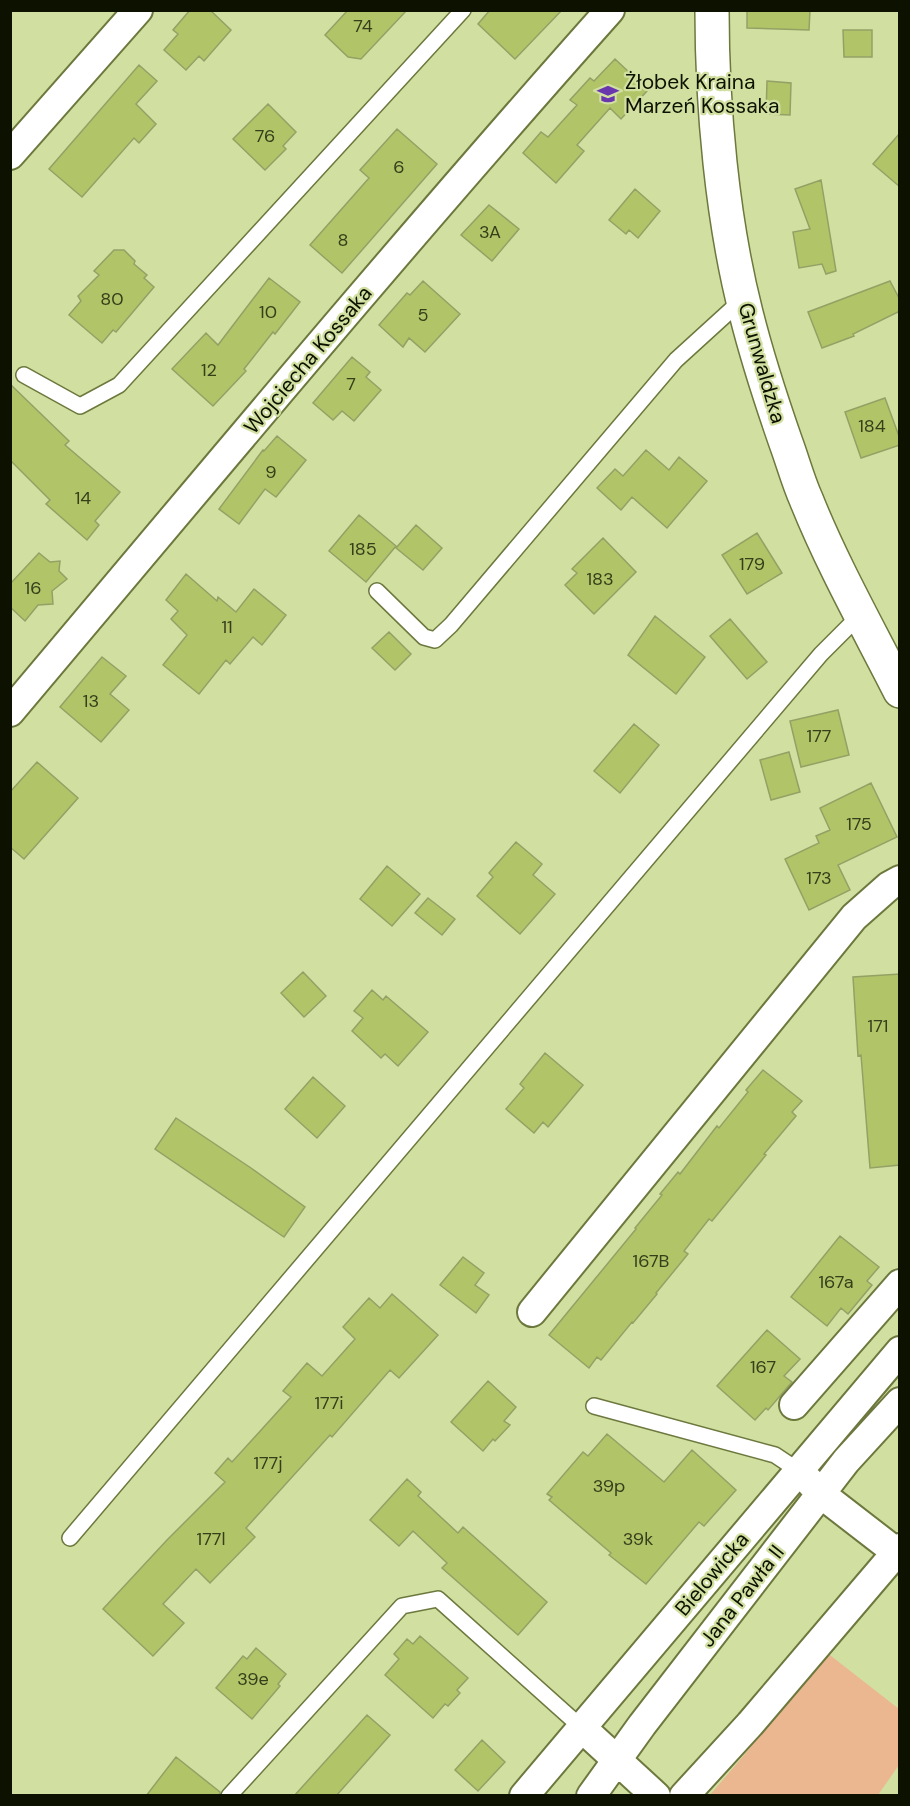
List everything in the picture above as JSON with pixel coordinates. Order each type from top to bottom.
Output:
[{"type":"street","points":[[10,155],[138,10]]},
{"type":"street","name":"Wojciecha Kossaka","points":[[10,712],[290,380],[521,110],[610,10]]},
{"type":"street","name":"Grunwaldzka","points":[[712,10],[716,113],[731,242],[742,299],[761,371],[806,499],[900,691]]},
{"type":"street","points":[[532,1312],[854,917],[889,886],[900,880]]},
{"type":"street","points":[[794,1405],[900,1284]]},
{"type":"street","name":"Bielowicka","points":[[524,1796],[900,1351]]},
{"type":"street","name":"Jana Pawła II","points":[[591,1796],[617,1758],[846,1461],[900,1402]]},
{"type":"street","points":[[684,1796],[750,1724],[898,1550],[821,1494],[799,1471]]},
{"type":"street","points":[[582,1728],[656,1796]]},
{"type":"lane","points":[[24,375],[80,406],[119,385],[463,10]]},
{"type":"lane","points":[[377,591],[423,637],[435,640],[451,625],[676,360],[742,299]]},
{"type":"lane","points":[[70,1538],[821,654],[861,614]]},
{"type":"lane","points":[[594,1406],[775,1455],[799,1471]]},
{"type":"lane","points":[[229,1796],[402,1606],[438,1599],[582,1728]]},
{"type":"shaded area","points":[[826,1652],[899,1709],[899,1765],[878,1795],[709,1796],[745,1754]]},
{"type":"building","points":[[190,10],[210,10],[231,30],[204,61],[199,56],[186,70],[164,50],[178,34],[173,30]]},
{"type":"building","points":[[348,10],[407,10],[361,59],[348,57],[325,35]]},
{"type":"building","points":[[490,10],[562,10],[515,59],[478,24]]},
{"type":"building","points":[[747,10],[810,10],[809,30],[747,28]]},
{"type":"building","points":[[843,30],[872,30],[872,57],[844,57]]},
{"type":"building","points":[[615,59],[648,90],[621,119],[610,108],[577,145],[584,151],[556,183],[523,153],[541,132],[548,137],[577,105],[570,100],[590,78],[594,81]]},
{"type":"building","points":[[139,65],[157,81],[136,104],[156,124],[139,143],[134,138],[82,197],[49,169]]},
{"type":"building","points":[[767,81],[791,83],[790,115],[766,114]]},
{"type":"building","points":[[268,104],[296,132],[283,146],[286,149],[265,170],[233,139]]},
{"type":"building","points":[[397,129],[437,164],[342,273],[310,245],[369,178],[360,170]]},
{"type":"building","points":[[900,133],[900,187],[873,164]]},
{"type":"building","points":[[821,180],[836,271],[826,274],[822,264],[799,268],[793,232],[810,229],[795,189]]},
{"type":"building","points":[[635,189],[660,211],[638,238],[629,230],[626,234],[609,220]]},
{"type":"building","points":[[489,205],[519,229],[492,261],[461,235]]},
{"type":"building","points":[[114,250],[124,250],[135,261],[134,264],[147,275],[144,278],[154,287],[116,332],[113,330],[102,343],[69,315],[81,301],[78,296],[99,275],[94,271]]},
{"type":"building","points":[[269,278],[300,302],[244,369],[246,371],[213,406],[172,369],[206,333],[218,345]]},
{"type":"building","points":[[423,281],[460,314],[425,352],[409,338],[403,347],[379,325],[407,293],[410,295]]},
{"type":"building","points":[[890,281],[900,300],[900,311],[853,334],[854,336],[822,348],[808,312]]},
{"type":"building","points":[[352,357],[370,372],[366,377],[381,390],[354,421],[342,411],[333,420],[313,403]]},
{"type":"building","points":[[10,384],[69,441],[65,445],[120,492],[95,521],[99,525],[87,540],[46,504],[50,500],[10,460]]},
{"type":"building","points":[[885,398],[900,439],[900,445],[861,458],[845,412]]},
{"type":"building","points":[[277,436],[306,460],[276,497],[265,489],[239,524],[219,509],[263,450]]},
{"type":"building","points":[[646,450],[669,470],[679,457],[707,481],[667,528],[632,497],[621,510],[597,488],[615,469],[623,476]]},
{"type":"building","points":[[359,515],[396,546],[366,582],[329,551]]},
{"type":"building","points":[[416,525],[442,548],[423,570],[396,548]]},
{"type":"building","points":[[757,533],[782,573],[747,594],[722,555]]},
{"type":"building","points":[[603,538],[636,572],[594,614],[565,585],[577,573],[572,569]]},
{"type":"building","points":[[39,553],[50,562],[60,561],[59,571],[67,579],[52,591],[53,604],[38,605],[25,621],[10,607],[10,584]]},
{"type":"building","points":[[186,574],[217,601],[218,597],[236,612],[254,589],[286,615],[262,645],[253,637],[230,664],[226,660],[199,694],[163,665],[187,635],[171,619],[178,611],[166,600]]},
{"type":"building","points":[[655,616],[705,657],[676,694],[628,655]]},
{"type":"building","points":[[730,619],[767,662],[747,679],[710,636]]},
{"type":"building","points":[[389,632],[411,654],[395,670],[372,648]]},
{"type":"building","points":[[102,657],[126,676],[110,694],[129,710],[101,742],[60,707]]},
{"type":"building","points":[[838,710],[849,755],[801,767],[790,721]]},
{"type":"building","points":[[634,724],[659,745],[620,793],[594,771]]},
{"type":"building","points":[[789,752],[800,792],[771,800],[760,760]]},
{"type":"building","points":[[37,762],[78,798],[24,859],[10,847],[10,792]]},
{"type":"building","points":[[871,783],[897,837],[838,865],[850,890],[809,910],[785,859],[819,843],[816,836],[830,830],[820,808]]},
{"type":"building","points":[[516,842],[542,864],[533,875],[555,894],[520,934],[477,896],[493,877],[489,873]]},
{"type":"building","points":[[387,866],[420,894],[392,926],[360,899]]},
{"type":"building","points":[[428,898],[455,919],[442,935],[415,913]]},
{"type":"building","points":[[303,972],[326,996],[304,1017],[281,993]]},
{"type":"building","points":[[900,974],[900,1165],[870,1168],[861,1055],[858,1056],[853,977]]},
{"type":"building","points":[[372,990],[383,1000],[386,996],[428,1032],[398,1066],[385,1054],[381,1058],[352,1031],[363,1018],[354,1011]]},
{"type":"building","points":[[545,1053],[583,1085],[548,1127],[543,1122],[534,1133],[506,1109],[524,1088],[520,1084]]},
{"type":"building","points":[[763,1070],[802,1101],[792,1112],[796,1116],[712,1221],[709,1219],[684,1251],[688,1254],[657,1294],[601,1360],[597,1357],[589,1368],[549,1335],[636,1229],[662,1195],[660,1194],[678,1172],[680,1174],[717,1126],[719,1128]]},
{"type":"building","points":[[313,1077],[345,1106],[317,1138],[285,1109]]},
{"type":"building","points":[[176,1118],[305,1207],[284,1237],[155,1149]]},
{"type":"building","points":[[840,1236],[879,1267],[867,1281],[872,1285],[848,1314],[841,1308],[827,1326],[791,1297]]},
{"type":"building","points":[[463,1257],[484,1273],[475,1285],[489,1295],[476,1313],[440,1285]]},
{"type":"building","points":[[392,1294],[438,1335],[399,1378],[390,1370],[332,1437],[330,1435],[246,1528],[255,1537],[210,1583],[196,1569],[163,1604],[184,1623],[153,1656],[103,1609],[225,1482],[215,1473],[228,1458],[232,1462],[291,1397],[283,1391],[307,1363],[322,1376],[355,1339],[343,1327],[369,1298],[380,1308]]},
{"type":"building","points":[[767,1330],[800,1359],[784,1376],[792,1382],[768,1410],[766,1408],[755,1420],[717,1386]]},
{"type":"building","points":[[488,1381],[516,1407],[504,1421],[510,1425],[483,1451],[451,1422]]},
{"type":"building","points":[[607,1434],[664,1482],[692,1450],[736,1490],[704,1526],[699,1522],[646,1584],[609,1555],[611,1553],[549,1500],[552,1497],[547,1494],[583,1452],[588,1456]]},
{"type":"building","points":[[407,1479],[421,1492],[418,1496],[458,1533],[463,1527],[547,1602],[518,1635],[442,1568],[447,1563],[413,1531],[399,1546],[370,1520]]},
{"type":"building","points":[[420,1636],[468,1678],[457,1690],[460,1693],[448,1706],[445,1704],[433,1718],[385,1675],[399,1659],[394,1654],[407,1639],[413,1644]]},
{"type":"building","points":[[256,1648],[286,1674],[278,1684],[280,1686],[252,1719],[216,1688],[243,1656],[247,1659]]},
{"type":"building","points":[[367,1715],[390,1735],[336,1796],[294,1796]]},
{"type":"building","points":[[482,1740],[505,1762],[478,1791],[455,1770]]},
{"type":"building","points":[[176,1757],[220,1792],[219,1796],[146,1796]]},
{"type":"place","name":"Żłobek Kraina Marzeń Kossaka","points":[[608,94]]}]
